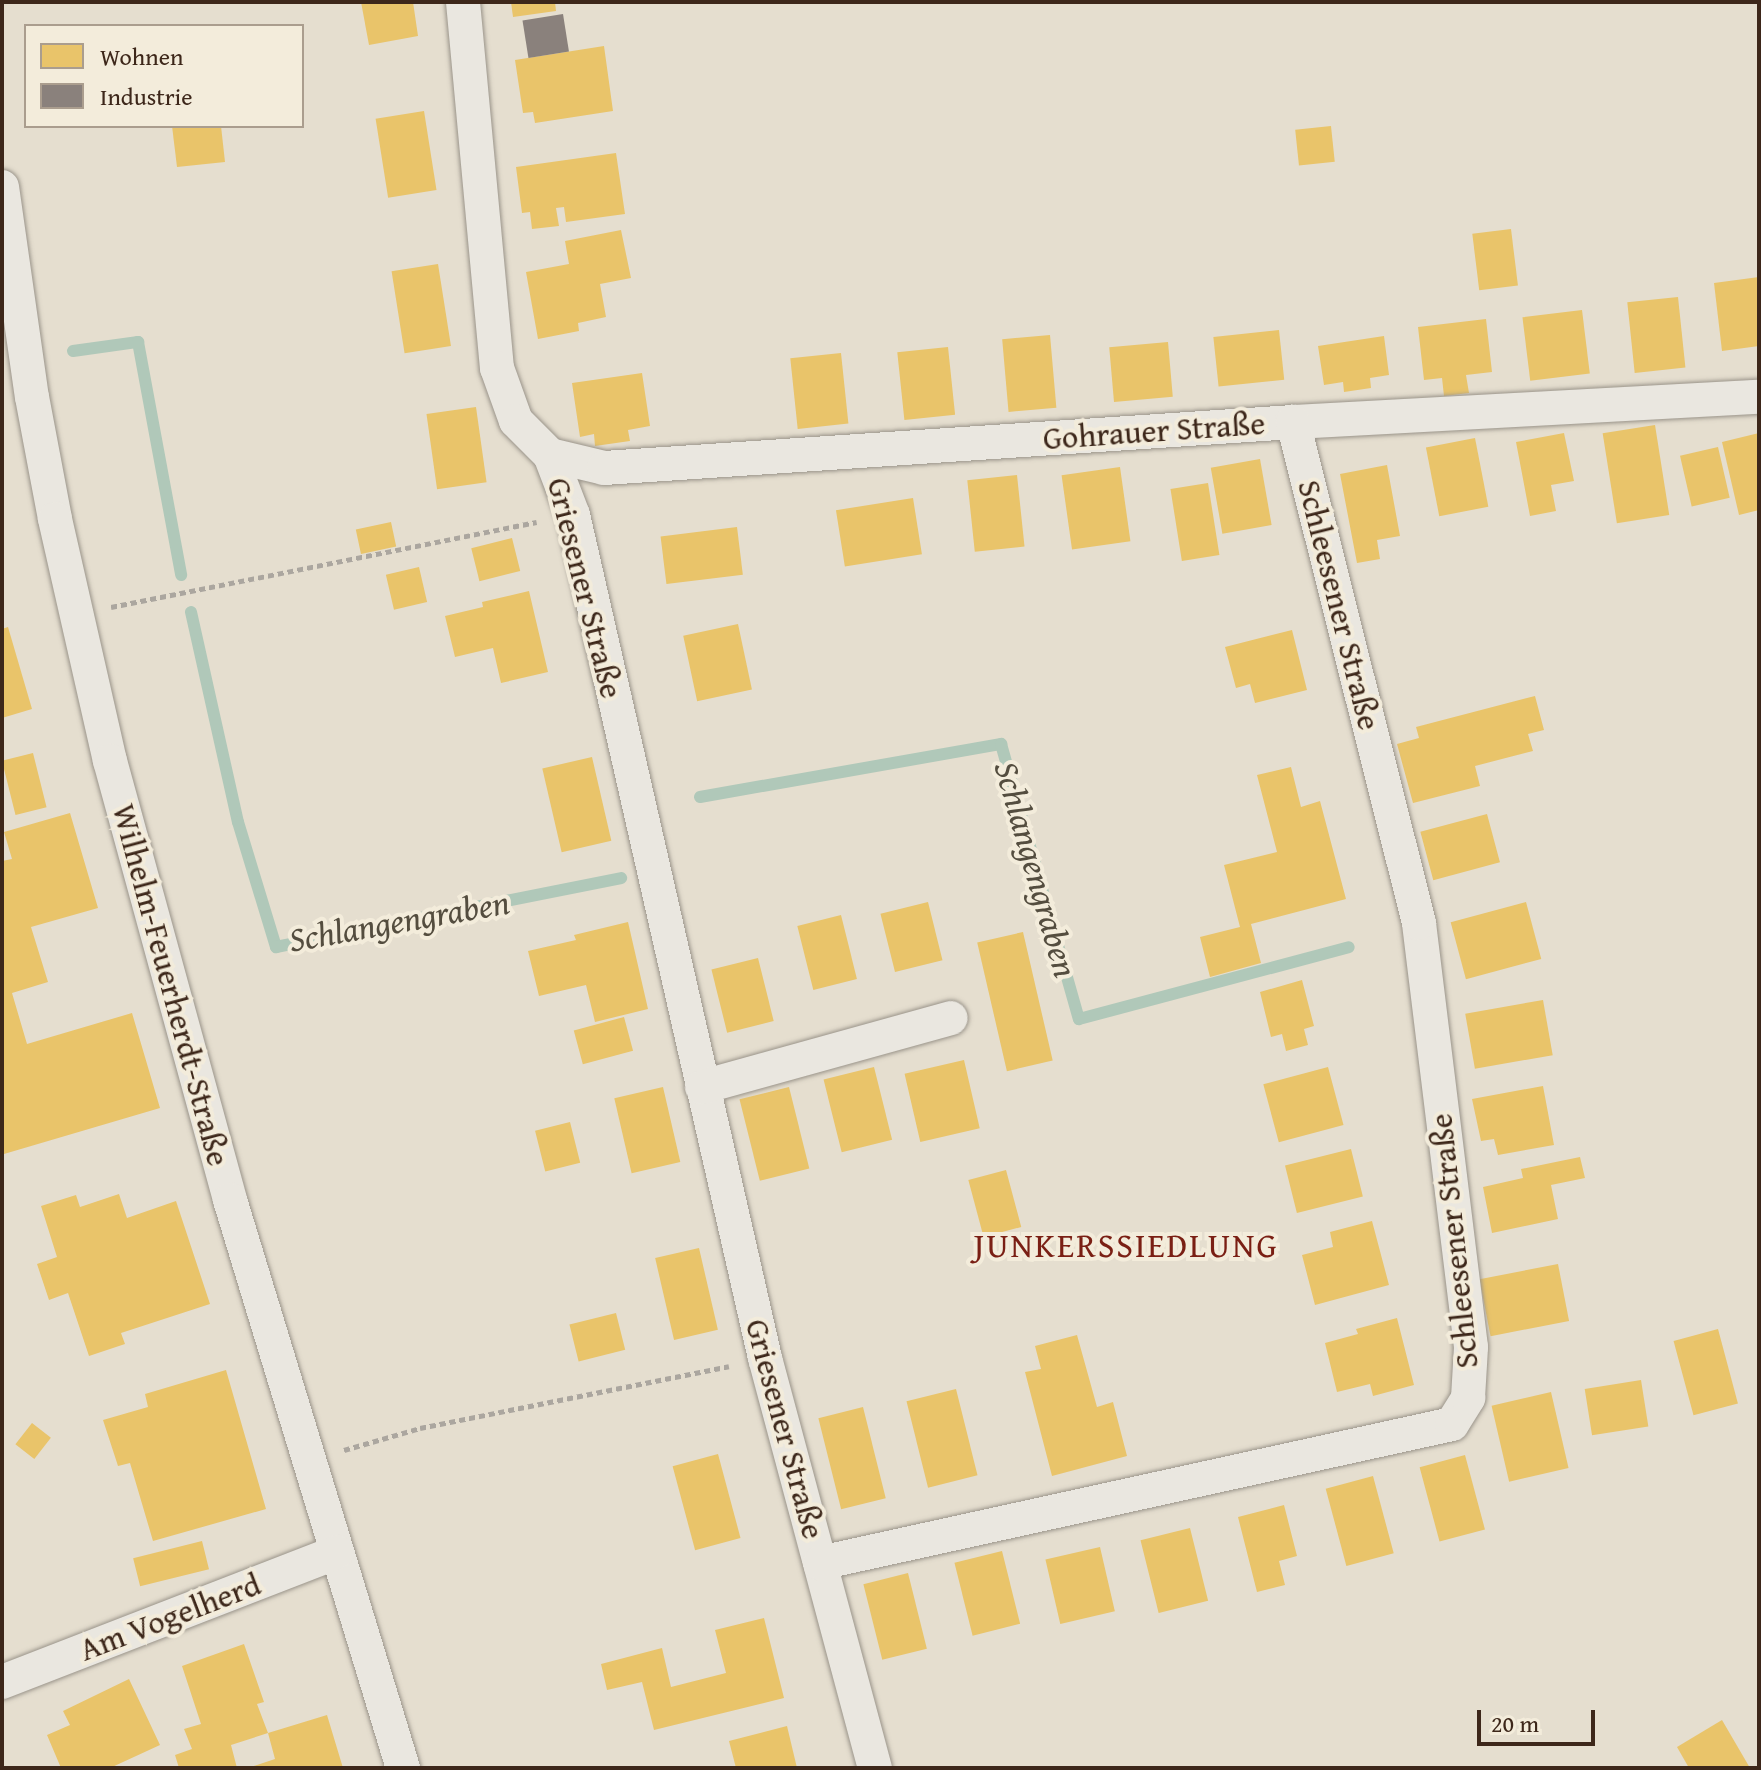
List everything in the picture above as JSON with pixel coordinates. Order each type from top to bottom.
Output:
[{"type":"street","name":"Griesener Straße","points":[[463,2],[497,368],[516,421],[550,455],[573,515],[765,1358],[875,1768]]},
{"type":"street","name":"Wilhelm-Feuerherdt-Straße","points":[[2,187],[32,397],[75,614],[157,942],[403,1768]]},
{"type":"street","name":"Gohrauer Straße","points":[[550,455],[604,468],[1293,422],[1759,397]]},
{"type":"street","name":"Schleesener Straße","points":[[820,1563],[1452,1424],[1468,1398],[1471,1347],[1419,923],[1293,422]]},
{"type":"street","points":[[702,1087],[951,1018]]},
{"type":"street","name":"Am Vogelherd","points":[[2,1682],[337,1552]]},
{"type":"path","points":[[75,614],[573,515]]},
{"type":"path","points":[[309,1460],[420,1428],[765,1358]]},
{"type":"building: Wohnen","points":[[361,2],[413,2],[418,36],[369,45]]},
{"type":"building: Wohnen","points":[[511,2],[555,2],[556,11],[513,17]]},
{"type":"building: Wohnen","points":[[604,46],[613,111],[535,123],[533,112],[523,113],[515,60]]},
{"type":"building: Wohnen","points":[[424,111],[437,190],[388,198],[376,119]]},
{"type":"building: Wohnen","points":[[1331,126],[1335,162],[1299,166],[1295,130]]},
{"type":"building: Wohnen","points":[[172,128],[221,128],[225,162],[177,167]]},
{"type":"building: Wohnen","points":[[616,153],[625,214],[566,222],[564,207],[556,208],[559,226],[532,229],[530,212],[522,213],[516,167]]},
{"type":"building: Wohnen","points":[[1511,229],[1518,286],[1479,290],[1472,234]]},
{"type":"building: Wohnen","points":[[621,230],[631,278],[600,284],[606,317],[578,323],[579,331],[538,339],[526,272],[569,264],[565,241]]},
{"type":"building: Wohnen","points":[[438,264],[451,346],[405,353],[392,271]]},
{"type":"building: Wohnen","points":[[1759,277],[1759,346],[1722,351],[1714,283]]},
{"type":"building: Wohnen","points":[[1678,297],[1685,368],[1635,373],[1627,302]]},
{"type":"building: Wohnen","points":[[1582,310],[1590,374],[1530,381],[1522,317]]},
{"type":"building: Wohnen","points":[[1486,319],[1492,372],[1466,375],[1469,393],[1444,396],[1442,378],[1424,380],[1418,327]]},
{"type":"building: Wohnen","points":[[1279,330],[1284,380],[1219,387],[1213,337]]},
{"type":"building: Wohnen","points":[[1050,335],[1056,408],[1009,412],[1002,339]]},
{"type":"building: Wohnen","points":[[1384,336],[1389,375],[1370,378],[1371,388],[1344,392],[1343,382],[1324,385],[1318,346]]},
{"type":"building: Wohnen","points":[[1168,342],[1173,397],[1114,402],[1109,347]]},
{"type":"building: Wohnen","points":[[948,347],[955,415],[904,420],[897,352]]},
{"type":"building: Wohnen","points":[[841,353],[848,424],[798,429],[790,358]]},
{"type":"building: Wohnen","points":[[642,373],[650,426],[628,430],[630,441],[595,446],[594,434],[580,437],[572,383]]},
{"type":"building: Wohnen","points":[[476,407],[487,482],[437,489],[426,414]]},
{"type":"building: Wohnen","points":[[1655,425],[1669,515],[1617,523],[1603,433]]},
{"type":"building: Wohnen","points":[[1564,433],[1574,481],[1551,485],[1556,511],[1530,516],[1516,442]]},
{"type":"building: Wohnen","points":[[1759,433],[1759,510],[1739,515],[1722,442]]},
{"type":"building: Wohnen","points":[[1475,438],[1488,507],[1439,516],[1426,448]]},
{"type":"building: Wohnen","points":[[1718,447],[1730,498],[1692,506],[1680,456]]},
{"type":"building: Wohnen","points":[[1260,459],[1272,525],[1222,534],[1211,468]]},
{"type":"building: Wohnen","points":[[1387,465],[1400,536],[1377,540],[1380,559],[1357,563],[1340,474]]},
{"type":"building: Wohnen","points":[[1120,467],[1130,541],[1072,549],[1062,475]]},
{"type":"building: Wohnen","points":[[1017,475],[1025,547],[975,552],[967,480]]},
{"type":"building: Wohnen","points":[[1208,483],[1219,555],[1182,561],[1170,489]]},
{"type":"building: Wohnen","points":[[913,498],[922,554],[845,567],[836,510]]},
{"type":"building: Wohnen","points":[[391,522],[396,546],[361,554],[356,529]]},
{"type":"building: Wohnen","points":[[737,527],[743,575],[666,584],[661,536]]},
{"type":"building: Wohnen","points":[[512,538],[520,571],[479,581],[471,548]]},
{"type":"building: Wohnen","points":[[419,567],[427,602],[394,610],[386,575]]},
{"type":"building: Wohnen","points":[[529,591],[548,672],[501,683],[493,648],[455,657],[445,616],[483,607],[482,602]]},
{"type":"building: Wohnen","points":[[738,624],[752,690],[697,701],[683,636]]},
{"type":"building: Wohnen","points":[[8,627],[32,709],[2,718],[2,629]]},
{"type":"building: Wohnen","points":[[1292,630],[1307,690],[1255,703],[1250,684],[1236,688],[1225,647]]},
{"type":"building: Wohnen","points":[[1535,696],[1544,730],[1528,734],[1533,751],[1475,766],[1480,786],[1413,803],[1397,744],[1419,738],[1416,727]]},
{"type":"building: Wohnen","points":[[33,753],[47,807],[15,815],[2,761]]},
{"type":"building: Wohnen","points":[[592,757],[611,841],[562,852],[542,768]]},
{"type":"building: Wohnen","points":[[1291,767],[1301,807],[1320,801],[1346,899],[1251,924],[1261,963],[1210,977],[1200,937],[1240,927],[1224,865],[1277,852],[1257,775]]},
{"type":"building: Wohnen","points":[[70,813],[98,908],[31,927],[48,982],[12,993],[27,1044],[132,1013],[160,1108],[4,1154],[2,861],[12,859],[4,832]]},
{"type":"building: Wohnen","points":[[1487,814],[1500,862],[1433,880],[1420,832]]},
{"type":"building: Wohnen","points":[[928,902],[943,960],[895,972],[880,914]]},
{"type":"building: Wohnen","points":[[1526,902],[1541,959],[1466,979],[1451,922]]},
{"type":"building: Wohnen","points":[[841,915],[857,979],[813,990],[797,926]]},
{"type":"building: Wohnen","points":[[628,922],[648,1009],[595,1022],[586,985],[539,996],[528,951],[576,940],[574,935]]},
{"type":"building: Wohnen","points":[[1023,932],[1053,1061],[1007,1071],[977,943]]},
{"type":"building: Wohnen","points":[[758,958],[774,1021],[727,1033],[711,970]]},
{"type":"building: Wohnen","points":[[1302,980],[1314,1026],[1304,1029],[1308,1045],[1286,1051],[1282,1034],[1271,1037],[1260,992]]},
{"type":"building: Wohnen","points":[[1543,1000],[1553,1055],[1475,1069],[1465,1014]]},
{"type":"building: Wohnen","points":[[624,1017],[633,1051],[583,1064],[574,1030]]},
{"type":"building: Wohnen","points":[[964,1060],[980,1128],[920,1142],[905,1074]]},
{"type":"building: Wohnen","points":[[874,1067],[892,1140],[842,1152],[824,1080]]},
{"type":"building: Wohnen","points":[[1328,1067],[1344,1125],[1279,1142],[1263,1084]]},
{"type":"building: Wohnen","points":[[1543,1086],[1554,1145],[1498,1155],[1494,1139],[1481,1141],[1472,1099]]},
{"type":"building: Wohnen","points":[[663,1087],[680,1162],[632,1173],[614,1098]]},
{"type":"building: Wohnen","points":[[789,1087],[809,1169],[760,1181],[740,1099]]},
{"type":"building: Wohnen","points":[[570,1122],[580,1163],[545,1171],[535,1131]]},
{"type":"building: Wohnen","points":[[1351,1149],[1363,1197],[1297,1213],[1285,1165]]},
{"type":"building: Wohnen","points":[[1580,1157],[1585,1178],[1551,1185],[1558,1219],[1492,1233],[1483,1187],[1523,1178],[1521,1169]]},
{"type":"building: Wohnen","points":[[1006,1170],[1021,1227],[984,1237],[968,1180]]},
{"type":"building: Wohnen","points":[[119,1194],[127,1218],[176,1201],[210,1304],[121,1333],[125,1344],[89,1356],[68,1293],[49,1300],[37,1264],[57,1257],[41,1206],[76,1195],[80,1207]]},
{"type":"building: Wohnen","points":[[1372,1221],[1389,1285],[1315,1305],[1302,1255],[1333,1247],[1330,1232]]},
{"type":"building: Wohnen","points":[[699,1248],[718,1330],[674,1340],[655,1258]]},
{"type":"building: Wohnen","points":[[1558,1264],[1569,1321],[1491,1336],[1479,1279]]},
{"type":"building: Wohnen","points":[[616,1313],[625,1350],[579,1361],[569,1325]]},
{"type":"building: Wohnen","points":[[1397,1318],[1414,1385],[1373,1396],[1370,1384],[1337,1392],[1325,1343],[1358,1334],[1356,1329]]},
{"type":"building: Wohnen","points":[[1718,1329],[1738,1403],[1693,1415],[1674,1341]]},
{"type":"building: Wohnen","points":[[1077,1335],[1097,1407],[1113,1402],[1127,1456],[1052,1476],[1025,1372],[1041,1369],[1035,1346]]},
{"type":"building: Wohnen","points":[[226,1370],[266,1509],[153,1541],[130,1463],[118,1466],[103,1420],[148,1407],[145,1394]]},
{"type":"building: Wohnen","points":[[1641,1380],[1648,1426],[1592,1435],[1585,1389]]},
{"type":"building: Wohnen","points":[[956,1389],[978,1475],[928,1488],[907,1401]]},
{"type":"building: Wohnen","points":[[1551,1392],[1569,1468],[1509,1482],[1492,1406]]},
{"type":"building: Wohnen","points":[[863,1407],[886,1498],[841,1509],[818,1418]]},
{"type":"building: Wohnen","points":[[32,1423],[51,1438],[34,1459],[15,1444]]},
{"type":"building: Wohnen","points":[[718,1454],[741,1538],[695,1550],[673,1466]]},
{"type":"building: Wohnen","points":[[1465,1455],[1485,1529],[1440,1542],[1420,1467]]},
{"type":"building: Wohnen","points":[[1373,1476],[1394,1553],[1346,1566],[1326,1489]]},
{"type":"building: Wohnen","points":[[1284,1505],[1297,1556],[1279,1561],[1285,1585],[1257,1592],[1238,1517]]},
{"type":"building: Wohnen","points":[[1190,1528],[1208,1601],[1159,1613],[1141,1540]]},
{"type":"building: Wohnen","points":[[202,1541],[209,1569],[140,1586],[133,1558]]},
{"type":"building: Wohnen","points":[[1100,1547],[1115,1611],[1060,1624],[1045,1560]]},
{"type":"building: Wohnen","points":[[1002,1551],[1020,1624],[973,1636],[954,1563]]},
{"type":"building: Wohnen","points":[[908,1573],[927,1649],[882,1660],[863,1584]]},
{"type":"building: Wohnen","points":[[764,1618],[784,1698],[654,1730],[642,1682],[607,1690],[601,1664],[662,1648],[671,1687],[726,1673],[715,1630]]},
{"type":"building: Wohnen","points":[[244,1644],[264,1702],[257,1704],[268,1733],[231,1745],[237,1768],[179,1768],[175,1755],[192,1749],[184,1729],[201,1724],[182,1666]]},
{"type":"building: Wohnen","points":[[129,1679],[160,1745],[110,1768],[61,1768],[47,1735],[70,1725],[63,1711]]},
{"type":"building: Wohnen","points":[[327,1715],[343,1768],[248,1768],[275,1759],[268,1733]]},
{"type":"building: Wohnen","points":[[1722,1720],[1750,1768],[1689,1768],[1677,1747]]},
{"type":"building: Wohnen","points":[[787,1726],[797,1768],[736,1768],[729,1741]]},
{"type":"building: Industrie","points":[[563,14],[569,52],[528,58],[523,20]]},
{"type":"waterway","name":"Schlangengraben","points":[[73,351],[138,342],[181,575]]},
{"type":"waterway","name":"Schlangengraben","points":[[191,612],[238,822],[276,947],[621,878]]},
{"type":"waterway","name":"Schlangengraben","points":[[700,797],[1001,744],[1079,1019],[1349,947]]},
{"type":"district","name":"JUNKERSSIEDLUNG","points":[[1126,1245]]}]
